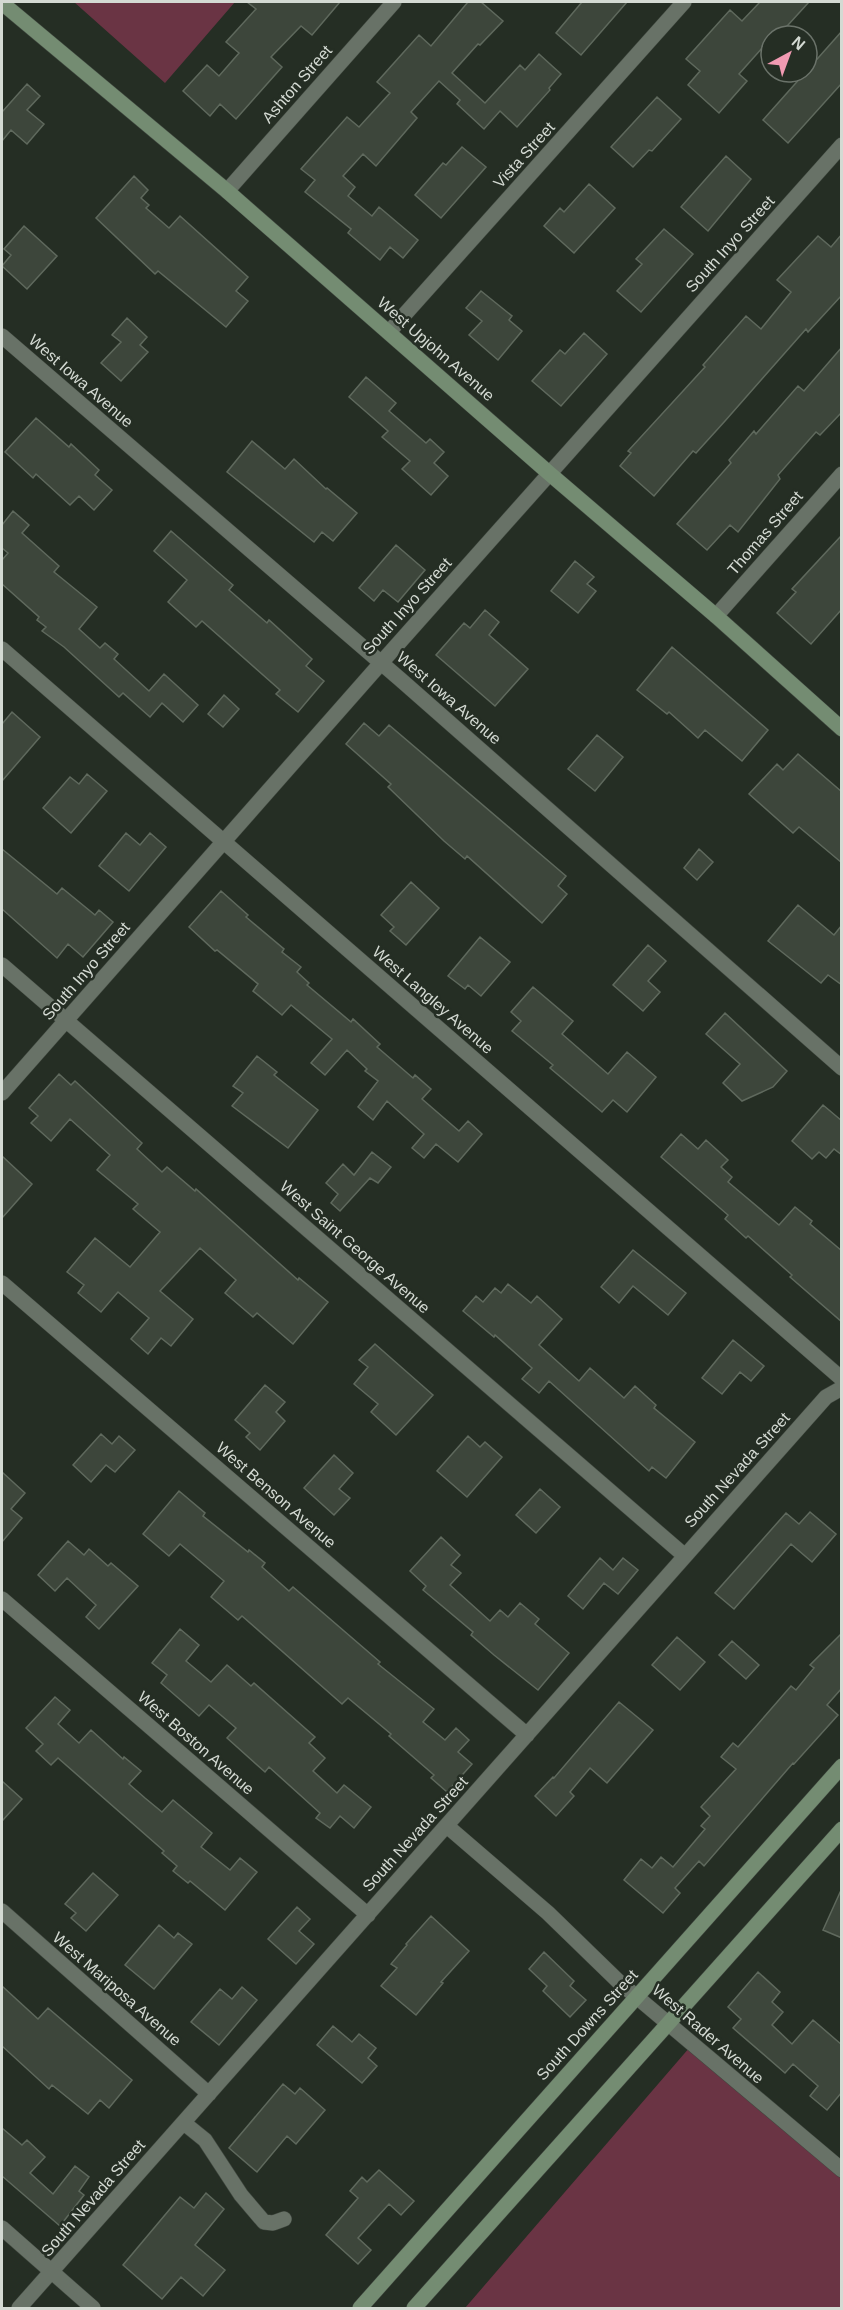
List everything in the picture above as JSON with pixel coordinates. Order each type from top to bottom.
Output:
[{"type":"main road","name":"West Upjohn Avenue","points":[[2,3],[227,191],[716,616],[842,729]]},
{"type":"main road","name":"South Downs Street","points":[[360,2308],[842,1766]]},
{"type":"main road","points":[[414,2308],[842,1829]]},
{"type":"street","name":"Ashton Street","points":[[227,191],[394,2]]},
{"type":"street","name":"Vista Street","points":[[389,332],[684,2]]},
{"type":"street","name":"South Inyo Street","points":[[2,1093],[842,145]]},
{"type":"street","name":"West Iowa Avenue","points":[[2,336],[381,663],[842,1068]]},
{"type":"street","name":"Thomas Street","points":[[716,616],[842,474]]},
{"type":"street","name":"West Langley Avenue","points":[[2,649],[842,1379]]},
{"type":"street","name":"West Saint George Avenue","points":[[2,965],[685,1556]]},
{"type":"street","name":"West Benson Avenue","points":[[2,1283],[527,1735]]},
{"type":"street","name":"South Nevada Street","points":[[19,2308],[825,1398],[842,1388]]},
{"type":"street","name":"West Boston Avenue","points":[[2,1599],[368,1915]]},
{"type":"street","name":"West Rader Avenue","points":[[447,1826],[548,1913],[668,2024],[842,2170]]},
{"type":"street","name":"West Mariposa Avenue","points":[[2,1911],[209,2094]]},
{"type":"street","points":[[184,2123],[204,2140],[241,2195],[264,2222],[273,2223],[284,2219]]},
{"type":"street","points":[[2,2228],[93,2308]]},
{"type":"shaded area","points":[[74,2],[235,2],[165,83]]},
{"type":"shaded area","points":[[690,2047],[841,2178],[841,2308],[465,2308]]},
{"type":"building","points":[[247,2],[340,2],[312,35],[301,26],[271,57],[282,67],[236,119],[220,104],[210,116],[183,91],[207,65],[219,76],[239,53],[226,42],[256,9]]},
{"type":"building","points":[[468,2],[481,2],[503,21],[452,73],[485,103],[520,65],[525,70],[539,54],[561,74],[517,127],[500,111],[484,129],[457,104],[460,100],[439,81],[411,112],[417,118],[376,166],[363,154],[343,176],[355,187],[348,196],[372,216],[379,207],[418,240],[403,258],[390,247],[380,260],[348,233],[351,229],[305,192],[315,180],[301,169],[347,117],[359,127],[390,93],[377,82],[419,35],[431,46]]},
{"type":"building","points":[[582,2],[627,2],[581,55],[556,33]]},
{"type":"building","points":[[760,2],[809,2],[789,24],[759,24],[759,52],[739,74],[747,81],[719,113],[688,85],[700,71],[686,59],[730,10],[742,21]]},
{"type":"building","points":[[842,31],[842,83],[788,143],[763,120],[795,84],[819,84],[819,57]]},
{"type":"building","points":[[27,84],[40,96],[27,110],[44,124],[27,144],[11,130],[2,141],[2,112]]},
{"type":"building","points":[[657,97],[681,119],[652,151],[649,150],[633,167],[611,147]]},
{"type":"building","points":[[462,147],[486,167],[441,218],[415,195],[443,163],[446,165]]},
{"type":"building","points":[[726,156],[751,179],[708,231],[681,207]]},
{"type":"building","points":[[134,176],[148,190],[141,198],[149,205],[146,208],[169,228],[180,216],[248,277],[236,291],[248,301],[226,327],[158,271],[155,274],[96,218]]},
{"type":"building","points":[[589,184],[615,208],[574,253],[544,226],[560,208],[564,212]]},
{"type":"building","points":[[24,226],[57,256],[27,289],[2,266],[11,255],[4,249]]},
{"type":"building","points":[[664,229],[693,254],[641,312],[617,291],[642,264],[636,259]]},
{"type":"building","points":[[842,234],[842,295],[808,332],[806,329],[696,453],[693,451],[654,496],[620,466],[631,453],[628,451],[705,367],[703,365],[746,316],[761,329],[791,292],[777,280],[818,236],[831,247]]},
{"type":"building","points":[[481,291],[512,316],[509,320],[522,331],[498,360],[469,335],[482,321],[466,308]]},
{"type":"building","points":[[127,318],[147,337],[140,345],[148,352],[121,381],[101,363],[121,342],[112,335]]},
{"type":"building","points":[[584,333],[607,354],[561,406],[532,381],[560,350],[565,354]]},
{"type":"building","points":[[842,347],[842,412],[820,435],[816,432],[778,475],[780,479],[738,532],[730,525],[707,550],[677,524],[731,463],[729,460],[754,431],[756,434],[798,386],[804,391]]},
{"type":"building","points":[[366,377],[396,403],[389,411],[426,443],[430,439],[444,452],[434,463],[448,476],[431,495],[402,469],[410,461],[382,437],[388,431],[349,397]]},
{"type":"building","points":[[36,418],[69,447],[71,444],[99,470],[95,475],[112,490],[94,510],[79,496],[70,505],[36,474],[33,478],[5,452]]},
{"type":"building","points":[[252,441],[285,469],[294,459],[326,489],[357,513],[333,541],[322,532],[314,542],[227,472]]},
{"type":"building","points":[[13,511],[29,525],[22,533],[59,566],[54,572],[97,607],[79,629],[100,648],[105,643],[118,654],[114,659],[149,691],[164,674],[198,705],[183,722],[162,703],[150,717],[123,693],[119,697],[64,647],[42,631],[46,627],[37,620],[39,617],[2,584],[2,560],[8,553],[2,548],[2,525]]},
{"type":"building","points":[[171,531],[233,585],[229,590],[267,623],[269,620],[312,659],[306,666],[324,681],[298,712],[276,694],[280,690],[202,621],[196,627],[168,602],[187,580],[154,551]]},
{"type":"building","points":[[842,535],[842,609],[811,644],[777,613],[796,592],[792,589]]},
{"type":"building","points":[[396,545],[425,570],[398,602],[383,590],[374,601],[359,588]]},
{"type":"building","points":[[575,561],[594,577],[587,584],[596,591],[578,613],[551,591]]},
{"type":"building","points":[[485,610],[499,622],[489,635],[528,669],[495,706],[436,655],[464,623],[470,628]]},
{"type":"building","points":[[672,647],[768,730],[742,761],[705,730],[698,738],[669,712],[667,714],[637,690]]},
{"type":"building","points":[[224,695],[239,709],[223,727],[208,714]]},
{"type":"building","points":[[12,712],[40,737],[2,781],[2,724]]},
{"type":"building","points":[[364,723],[379,736],[389,725],[566,876],[558,886],[567,894],[542,923],[467,856],[465,859],[444,841],[388,787],[391,784],[346,744]]},
{"type":"building","points":[[597,735],[623,757],[595,791],[568,769]]},
{"type":"building","points":[[798,754],[842,792],[842,863],[799,827],[793,833],[749,794],[777,764],[783,770]]},
{"type":"building","points":[[87,774],[107,791],[71,833],[43,808],[70,777],[79,784]]},
{"type":"building","points":[[126,833],[140,845],[150,833],[166,847],[129,891],[99,866]]},
{"type":"building","points":[[2,849],[57,894],[62,888],[95,915],[99,910],[113,922],[83,957],[68,944],[57,958],[2,909]]},
{"type":"building","points":[[699,849],[713,862],[697,880],[684,868]]},
{"type":"building","points":[[411,882],[439,908],[406,945],[390,931],[394,927],[381,915]]},
{"type":"building","points":[[221,891],[248,915],[246,917],[284,949],[282,952],[301,967],[297,972],[309,983],[307,985],[351,1022],[353,1019],[380,1044],[377,1047],[413,1078],[415,1075],[431,1089],[422,1099],[459,1131],[468,1121],[482,1134],[458,1162],[436,1144],[424,1158],[412,1148],[424,1134],[387,1101],[373,1120],[358,1107],[378,1081],[365,1071],[367,1069],[347,1050],[325,1075],[311,1063],[332,1039],[291,1005],[282,1015],[253,991],[258,984],[217,950],[215,951],[189,927]]},
{"type":"building","points":[[798,905],[834,935],[842,925],[842,985],[828,975],[821,983],[768,941]]},
{"type":"building","points":[[480,937],[510,962],[481,996],[468,985],[465,989],[448,976]]},
{"type":"building","points":[[648,945],[666,961],[648,981],[660,992],[643,1011],[613,985]]},
{"type":"building","points":[[533,987],[573,1021],[562,1034],[608,1074],[627,1052],[656,1077],[627,1112],[613,1100],[602,1112],[550,1068],[553,1065],[512,1031],[521,1021],[511,1012]]},
{"type":"building","points":[[725,1013],[787,1071],[773,1087],[742,1101],[723,1083],[740,1064],[706,1034]]},
{"type":"building","points":[[257,1056],[277,1072],[274,1075],[318,1110],[288,1148],[232,1106],[243,1093],[233,1086]]},
{"type":"building","points":[[59,1074],[71,1085],[75,1081],[142,1143],[137,1149],[162,1172],[167,1167],[195,1191],[196,1189],[298,1280],[299,1278],[328,1302],[293,1344],[257,1313],[253,1317],[225,1293],[236,1280],[200,1248],[160,1291],[193,1319],[171,1346],[161,1338],[148,1354],[131,1339],[149,1318],[118,1292],[101,1312],[78,1293],[84,1285],[67,1272],[95,1238],[130,1267],[160,1232],[133,1209],[138,1204],[97,1170],[110,1155],[70,1119],[51,1141],[31,1123],[38,1116],[29,1108]]},
{"type":"building","points":[[823,1105],[842,1121],[842,1155],[834,1149],[826,1158],[819,1152],[812,1159],[792,1141]]},
{"type":"building","points":[[681,1134],[698,1149],[706,1140],[728,1160],[721,1167],[732,1177],[728,1182],[779,1225],[795,1207],[812,1221],[810,1224],[842,1251],[842,1322],[790,1277],[792,1275],[748,1236],[746,1238],[725,1219],[728,1215],[661,1157]]},
{"type":"building","points":[[372,1152],[391,1167],[378,1183],[370,1178],[340,1211],[331,1203],[338,1194],[326,1183],[343,1164],[354,1175]]},
{"type":"building","points":[[2,1156],[32,1184],[2,1218]]},
{"type":"building","points":[[633,1250],[686,1293],[668,1315],[633,1286],[619,1303],[601,1287]]},
{"type":"building","points":[[508,1284],[531,1303],[537,1296],[562,1319],[539,1345],[579,1381],[590,1368],[624,1398],[635,1386],[656,1405],[654,1408],[695,1442],[666,1478],[652,1467],[649,1471],[549,1381],[539,1393],[522,1379],[532,1368],[495,1335],[494,1337],[463,1311],[476,1296],[483,1302],[495,1288],[501,1293]]},
{"type":"building","points":[[733,1340],[764,1366],[751,1381],[740,1372],[722,1394],[702,1378]]},
{"type":"building","points":[[375,1344],[433,1395],[396,1435],[371,1412],[378,1404],[354,1384],[368,1367],[359,1360]]},
{"type":"building","points":[[265,1385],[285,1402],[276,1412],[285,1421],[260,1450],[246,1437],[250,1433],[235,1420]]},
{"type":"building","points":[[101,1434],[112,1444],[119,1436],[135,1450],[115,1472],[106,1465],[91,1482],[73,1465]]},
{"type":"building","points":[[468,1436],[480,1447],[485,1442],[502,1457],[467,1497],[437,1471]]},
{"type":"building","points":[[334,1455],[353,1473],[339,1489],[350,1498],[334,1515],[304,1488]]},
{"type":"building","points":[[2,1472],[25,1493],[11,1509],[22,1518],[2,1542]]},
{"type":"building","points":[[540,1489],[560,1507],[536,1533],[516,1515]]},
{"type":"building","points":[[179,1491],[205,1513],[203,1516],[265,1563],[262,1567],[289,1591],[293,1587],[380,1662],[378,1664],[434,1709],[423,1722],[445,1740],[456,1728],[469,1740],[458,1752],[472,1764],[447,1792],[431,1778],[434,1775],[389,1736],[391,1734],[348,1698],[342,1704],[242,1616],[238,1620],[211,1597],[224,1581],[180,1544],[169,1556],[143,1534]]},
{"type":"building","points":[[810,1512],[836,1534],[812,1562],[791,1544],[734,1609],[715,1593],[786,1513],[799,1524]]},
{"type":"building","points":[[441,1537],[460,1555],[451,1565],[461,1573],[450,1585],[490,1621],[500,1610],[508,1617],[520,1603],[539,1619],[535,1624],[569,1653],[538,1690],[471,1635],[473,1632],[423,1590],[426,1586],[410,1571]]},
{"type":"building","points":[[68,1541],[84,1555],[89,1549],[108,1566],[111,1563],[138,1586],[99,1629],[86,1617],[96,1605],[67,1578],[55,1591],[38,1575]]},
{"type":"building","points":[[600,1558],[613,1570],[623,1558],[638,1570],[618,1594],[604,1583],[583,1609],[568,1596]]},
{"type":"building","points":[[180,1629],[199,1645],[186,1661],[211,1682],[227,1665],[251,1686],[254,1683],[315,1737],[309,1743],[325,1758],[313,1771],[337,1793],[344,1785],[371,1807],[354,1828],[340,1816],[330,1828],[316,1818],[320,1813],[269,1767],[265,1772],[227,1738],[236,1728],[209,1705],[199,1716],[161,1683],[167,1675],[152,1663]]},
{"type":"building","points":[[842,1633],[842,1688],[827,1705],[838,1715],[704,1866],[699,1861],[675,1888],[680,1893],[663,1913],[624,1880],[641,1859],[652,1868],[661,1857],[673,1867],[705,1829],[701,1826],[710,1816],[701,1807],[736,1769],[721,1757],[733,1743],[738,1747],[791,1686],[796,1690],[814,1668],[810,1665]]},
{"type":"building","points":[[677,1637],[705,1662],[680,1690],[652,1665]]},
{"type":"building","points":[[732,1641],[759,1665],[746,1679],[719,1655]]},
{"type":"building","points":[[55,1697],[70,1710],[58,1724],[79,1743],[91,1730],[123,1759],[124,1757],[141,1771],[129,1784],[145,1798],[162,1812],[173,1800],[212,1833],[201,1847],[230,1870],[240,1858],[257,1872],[225,1910],[190,1881],[188,1883],[173,1871],[177,1866],[162,1853],[164,1851],[58,1758],[51,1765],[36,1751],[43,1744],[26,1728]]},
{"type":"building","points":[[619,1702],[653,1730],[607,1783],[590,1768],[570,1792],[574,1796],[556,1816],[535,1796],[554,1778]]},
{"type":"building","points":[[2,1781],[22,1799],[2,1821]]},
{"type":"building","points":[[93,1873],[118,1895],[86,1931],[71,1918],[76,1913],[65,1904]]},
{"type":"building","points":[[842,1888],[842,1938],[823,1930]]},
{"type":"building","points":[[297,1907],[310,1919],[299,1931],[314,1944],[296,1964],[268,1939]]},
{"type":"building","points":[[431,1916],[469,1951],[416,2015],[381,1986],[397,1968],[391,1964]]},
{"type":"building","points":[[159,1925],[174,1938],[178,1933],[192,1944],[154,1989],[125,1965]]},
{"type":"building","points":[[544,1952],[574,1981],[570,1986],[586,2000],[570,2017],[543,1991],[547,1986],[529,1969]]},
{"type":"building","points":[[758,1972],[780,1992],[772,2002],[783,2012],[772,2025],[792,2044],[813,2020],[842,2045],[842,2092],[827,2110],[810,2096],[818,2086],[793,2064],[785,2073],[733,2028],[741,2019],[728,2007]]},
{"type":"building","points":[[2,1986],[38,2019],[48,2008],[132,2080],[109,2108],[100,2100],[88,2114],[52,2085],[49,2089],[2,2046]]},
{"type":"building","points":[[242,1987],[257,2000],[219,2045],[191,2022],[220,1989],[232,1999]]},
{"type":"building","points":[[333,2026],[352,2042],[359,2034],[376,2048],[368,2058],[377,2066],[362,2083],[317,2045]]},
{"type":"building","points":[[283,2084],[295,2094],[300,2088],[325,2110],[296,2144],[287,2136],[257,2172],[229,2148]]},
{"type":"building","points":[[2,2128],[22,2145],[27,2140],[45,2157],[30,2173],[53,2194],[75,2166],[89,2177],[79,2191],[84,2195],[60,2226],[2,2176]]},
{"type":"building","points":[[379,2170],[414,2201],[401,2215],[389,2204],[358,2238],[371,2250],[358,2264],[326,2235],[358,2198],[350,2191],[362,2177],[367,2182]]},
{"type":"building","points":[[206,2193],[224,2209],[195,2245],[225,2270],[203,2296],[181,2277],[162,2299],[123,2265],[180,2197],[194,2208]]}]
